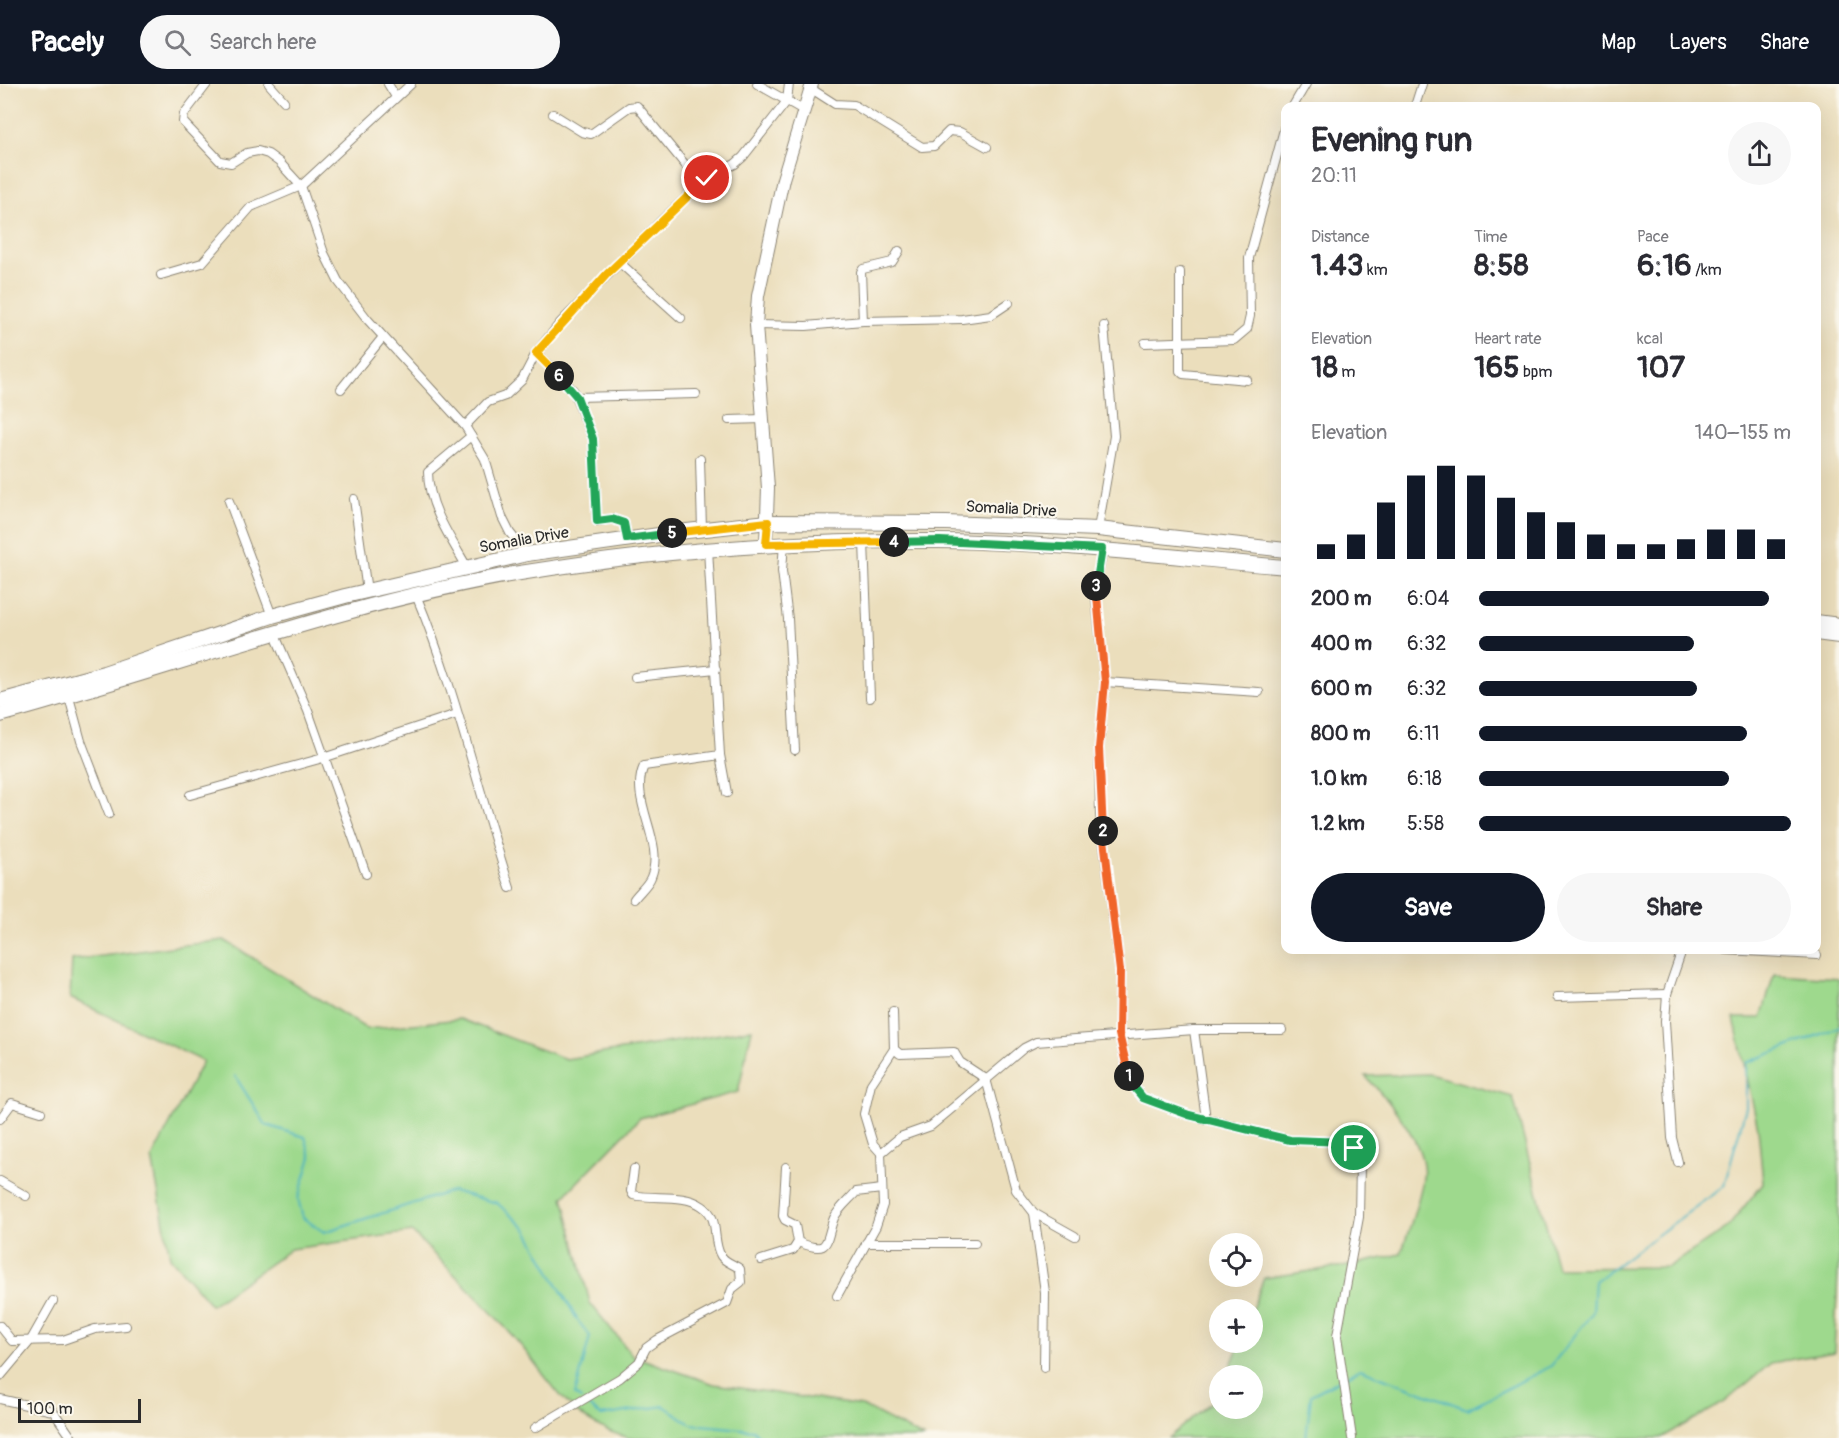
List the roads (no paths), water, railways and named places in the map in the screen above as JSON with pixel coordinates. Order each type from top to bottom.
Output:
[{"type":"main road","name":"Somalia Drive","points":[[0,701],[104,673],[273,616],[367,591],[526,555],[702,529],[768,522],[946,523],[1098,529],[1281,549]]},
{"type":"main road","name":"Somalia Drive","points":[[0,715],[69,697],[416,595],[520,573],[708,549],[784,543],[940,541],[1102,549],[1281,567]]},
{"type":"main road","points":[[1821,623],[1839,625]]},
{"type":"main road","points":[[1821,634],[1839,636]]},
{"type":"street","points":[[207,84],[184,114],[183,122],[220,161],[231,163],[247,153],[258,151],[268,154],[279,162],[300,186],[324,253],[338,281],[383,337],[465,426],[485,459],[502,517],[526,555]]},
{"type":"street","points":[[269,84],[284,100]]},
{"type":"street","points":[[388,84],[396,97]]},
{"type":"street","points":[[161,275],[202,263],[250,207],[300,186],[411,84]]},
{"type":"street","points":[[757,84],[803,110]]},
{"type":"street","points":[[465,426],[488,402],[505,396],[522,380],[536,353],[620,262],[701,184],[716,173],[735,164],[787,101],[789,84]]},
{"type":"street","points":[[1295,102],[1306,84]]},
{"type":"street","points":[[1416,102],[1422,84]]},
{"type":"street","points":[[766,544],[768,522],[764,419],[756,325],[758,296],[783,179],[811,86],[835,104],[854,105],[922,147],[934,146],[949,131],[960,132],[987,147]]},
{"type":"street","points":[[553,114],[582,132],[591,134],[629,107],[637,106],[701,184]]},
{"type":"street","points":[[1145,343],[1234,340],[1247,329],[1250,316],[1249,258],[1281,140]]},
{"type":"street","points":[[863,321],[861,272],[863,269],[892,262],[899,251]]},
{"type":"street","points":[[620,262],[681,318]]},
{"type":"street","points":[[1180,272],[1179,368],[1183,374],[1246,380]]},
{"type":"street","points":[[756,325],[806,326],[863,321],[971,318],[991,315],[1009,303]]},
{"type":"street","points":[[1098,529],[1114,436],[1104,326]]},
{"type":"street","points":[[341,390],[383,337]]},
{"type":"street","points":[[536,353],[577,397],[593,439],[595,517],[600,523],[612,519],[624,523],[627,539]]},
{"type":"street","points":[[577,397],[696,394]]},
{"type":"street","points":[[729,420],[764,419]]},
{"type":"street","points":[[467,567],[438,511],[428,482],[428,472],[471,436]]},
{"type":"street","points":[[700,459],[702,529]]},
{"type":"street","points":[[354,499],[367,591]]},
{"type":"street","points":[[229,501],[273,616]]},
{"type":"street","points":[[864,542],[870,698]]},
{"type":"street","points":[[784,543],[782,572],[788,619],[795,750]]},
{"type":"street","points":[[708,549],[720,755],[727,793]]},
{"type":"street","points":[[1102,549],[1095,590],[1105,682],[1099,748],[1100,815],[1120,971],[1119,1034],[1130,1082],[1143,1098],[1206,1119],[1290,1140],[1346,1142],[1354,1148],[1360,1163],[1359,1217],[1337,1336],[1352,1438]]},
{"type":"street","points":[[416,595],[435,642],[510,888]]},
{"type":"street","points":[[275,635],[308,711],[323,758],[344,805],[366,874]]},
{"type":"street","points":[[636,677],[716,669]]},
{"type":"street","points":[[1105,682],[1258,692]]},
{"type":"street","points":[[69,697],[81,741],[110,814]]},
{"type":"street","points":[[190,795],[323,758],[457,714]]},
{"type":"street","points":[[634,899],[651,879],[654,869],[640,778],[644,766],[720,755]]},
{"type":"street","points":[[1678,1162],[1672,1138],[1665,1021],[1667,994],[1681,954]]},
{"type":"street","points":[[1799,954],[1817,955]]},
{"type":"street","points":[[1557,997],[1667,994]]},
{"type":"street","points":[[837,1296],[866,1243],[883,1205],[881,1153],[873,1144],[864,1114],[871,1084],[894,1049],[893,1012]]},
{"type":"street","points":[[1194,1030],[1206,1119]]},
{"type":"street","points":[[881,1153],[900,1137],[931,1126],[1024,1048],[1036,1042],[1194,1030],[1282,1030]]},
{"type":"street","points":[[894,1049],[900,1054],[954,1052],[960,1062],[986,1080],[1016,1190],[1034,1213],[1076,1236]]},
{"type":"street","points":[[0,1119],[12,1103],[41,1112]]},
{"type":"street","points":[[761,1260],[793,1250],[798,1242],[795,1225],[785,1220],[783,1216],[786,1167]]},
{"type":"street","points":[[535,1428],[620,1378],[639,1362],[646,1348],[657,1340],[727,1303],[729,1295],[742,1278],[740,1269],[722,1257],[716,1240],[714,1221],[703,1206],[687,1200],[633,1195],[631,1191],[634,1169]]},
{"type":"street","points":[[0,1181],[26,1196]]},
{"type":"street","points":[[798,1242],[811,1247],[823,1245],[830,1239],[834,1217],[856,1192],[882,1189]]},
{"type":"street","points":[[1034,1213],[1045,1292],[1044,1368]]},
{"type":"street","points":[[866,1243],[975,1243]]},
{"type":"street","points":[[0,1377],[31,1340],[53,1301]]},
{"type":"street","points":[[0,1326],[12,1341],[16,1360]]},
{"type":"street","points":[[12,1341],[63,1340],[95,1329],[126,1326]]},
{"type":"street","points":[[0,1399],[53,1411],[72,1438]]},
{"type":"waterway","points":[[1306,1438],[1311,1395],[1360,1369],[1467,1409],[1551,1366],[1593,1312],[1595,1281],[1724,1186],[1746,1107],[1746,1063],[1839,1027]]},
{"type":"waterway","points":[[235,1076],[266,1125],[305,1137],[311,1157],[298,1199],[303,1218],[324,1232],[452,1191],[497,1203],[527,1230],[578,1321],[590,1336],[575,1395],[581,1399]]},
{"type":"waterway","points":[[585,1403],[601,1416],[664,1406],[691,1424],[753,1430],[761,1438]]}]
